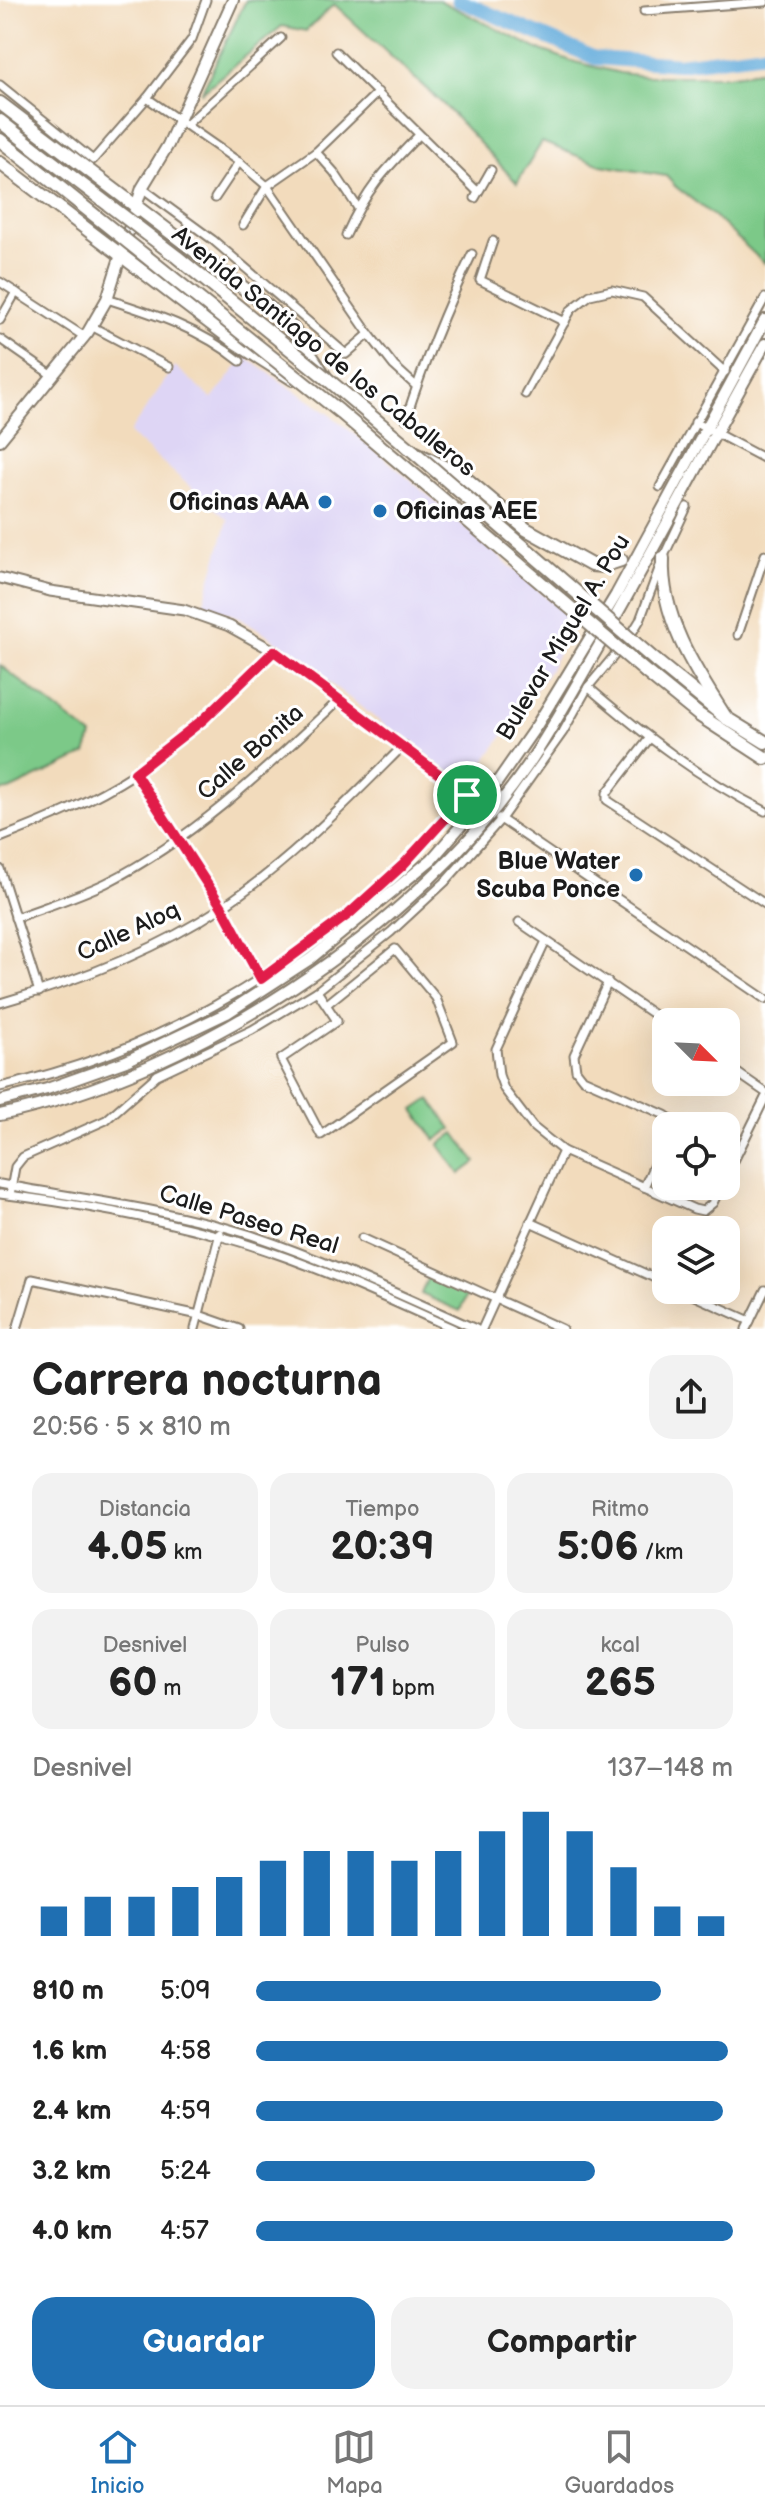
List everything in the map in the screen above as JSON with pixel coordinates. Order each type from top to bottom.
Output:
[{"type":"highway","points":[[0,103],[231,277],[293,329],[326,378]]},
{"type":"highway","name":"Avenida Santiago de los Caballeros","points":[[0,121],[177,257],[414,452],[656,661],[726,718],[765,742]]},
{"type":"highway","name":"Avenida Santiago de los Caballeros","points":[[0,140],[316,392],[699,715],[765,758]]},
{"type":"highway","points":[[0,163],[267,364],[316,392]]},
{"type":"highway","points":[[414,452],[464,477],[526,529],[591,565],[603,566],[621,560]]},
{"type":"highway","points":[[663,558],[666,600],[685,649],[698,676],[726,718]]},
{"type":"main road","points":[[0,440],[85,337],[107,299],[135,204],[183,122],[233,0]]},
{"type":"main road","name":"Bulevar Miguel A. Pou","points":[[0,1101],[71,1081],[149,1051],[227,1013],[269,988],[345,933],[450,839],[480,805],[537,725],[616,595],[765,320]]},
{"type":"main road","name":"Bulevar Miguel A. Pou","points":[[0,1115],[34,1107],[115,1079],[207,1037],[273,1000],[318,969],[410,896],[496,815],[566,704],[679,503],[705,427],[765,344]]},
{"type":"street","points":[[0,85],[93,160],[147,98],[192,39],[206,0]]},
{"type":"street","points":[[644,11],[765,2]]},
{"type":"street","points":[[183,122],[281,38]]},
{"type":"street","points":[[336,52],[476,195],[491,170]]},
{"type":"street","points":[[243,225],[267,186],[316,152],[378,92]]},
{"type":"street","points":[[147,98],[239,162],[267,186],[369,334],[394,366],[416,386]]},
{"type":"street","points":[[346,235],[375,180],[419,135]]},
{"type":"street","points":[[316,152],[358,208]]},
{"type":"street","points":[[215,198],[239,162]]},
{"type":"street","points":[[142,188],[213,240],[346,354],[369,334]]},
{"type":"street","points":[[493,241],[480,280],[565,322]]},
{"type":"street","points":[[406,419],[448,304],[472,254]]},
{"type":"street","points":[[0,282],[85,337]]},
{"type":"street","points":[[525,394],[571,310],[590,295],[612,290],[643,297],[725,372]]},
{"type":"street","points":[[0,320],[16,292]]},
{"type":"street","points":[[660,487],[705,427],[725,372],[765,298]]},
{"type":"street","points":[[107,299],[187,327],[240,361]]},
{"type":"street","points":[[91,326],[169,367]]},
{"type":"street","points":[[0,339],[53,376]]},
{"type":"street","points":[[705,427],[765,459]]},
{"type":"street","points":[[10,1195],[15,1167],[23,1157],[106,1120],[157,1075],[252,1030],[317,991],[426,900],[563,732],[588,687],[629,638],[640,620],[663,558],[687,507]]},
{"type":"street","points":[[738,635],[765,554]]},
{"type":"street","points":[[0,578],[50,591],[184,610],[229,626],[274,651],[404,745],[480,805],[765,999]]},
{"type":"street","points":[[0,838],[67,812],[135,773],[204,719],[274,651]]},
{"type":"street","points":[[588,687],[649,739],[710,782],[765,811]]},
{"type":"street","name":"Calle Bonita","points":[[15,918],[105,884],[178,840],[257,777],[340,699]]},
{"type":"street","points":[[649,739],[607,793],[607,800],[765,904]]},
{"type":"street","name":"Calle Aloq","points":[[0,1003],[39,992],[147,949],[222,907],[265,876],[321,827],[404,745]]},
{"type":"street","points":[[135,773],[222,907],[261,979]]},
{"type":"street","points":[[0,1087],[43,1077],[146,1041],[261,979],[360,904],[403,865],[467,795]]},
{"type":"street","points":[[0,869],[39,992]]},
{"type":"street","points":[[519,922],[652,1013]]},
{"type":"street","points":[[546,941],[498,1045],[496,1061],[501,1082],[533,1127],[563,1151],[652,1190]]},
{"type":"street","points":[[317,991],[337,1021],[281,1059],[321,1135],[453,1042],[436,998],[395,949],[327,1004]]},
{"type":"street","points":[[608,982],[574,1055],[576,1070],[583,1079],[658,1112]]},
{"type":"street","points":[[740,1075],[765,1092]]},
{"type":"street","points":[[740,1149],[765,1098]]},
{"type":"street","points":[[479,1329],[497,1300],[563,1151]]},
{"type":"street","points":[[644,1187],[652,1169]]},
{"type":"street","name":"Calle Paseo Real","points":[[0,1184],[145,1207],[325,1261],[479,1329]]},
{"type":"street","name":"Calle Paseo Real","points":[[0,1194],[220,1231],[349,1281],[454,1329]]},
{"type":"street","points":[[676,1200],[703,1211],[714,1200]]},
{"type":"street","points":[[530,1222],[652,1277]]},
{"type":"street","points":[[195,1329],[220,1231]]},
{"type":"street","points":[[362,1238],[562,1329]]},
{"type":"street","points":[[17,1329],[32,1279],[199,1315],[239,1329]]},
{"type":"street","points":[[708,1304],[748,1325],[765,1290]]},
{"type":"shaded area","points":[[245,357],[328,413],[574,621],[549,671],[466,788],[265,633],[239,617],[203,605],[228,520],[129,433],[175,366],[212,399]]},
{"type":"green space","points":[[246,0],[439,0],[535,48],[620,73],[726,76],[765,70],[765,264],[666,176],[601,165],[542,142],[517,183],[445,106],[334,4],[306,31],[282,26],[201,93]]},
{"type":"green space","points":[[0,665],[92,736],[86,754],[9,790],[0,791]]},
{"type":"green space","points":[[430,1099],[452,1129],[436,1140],[414,1110]]},
{"type":"green space","points":[[455,1133],[476,1162],[460,1174],[439,1145]]},
{"type":"green space","points":[[429,1274],[468,1293],[460,1311],[421,1294]]},
{"type":"waterway","points":[[458,0],[595,58],[679,64],[765,53]]},
{"type":"place","name":"Oficinas AAA","points":[[325,502]]},
{"type":"place","name":"Oficinas AEE","points":[[380,511]]},
{"type":"place","name":"Blue Water Scuba Ponce","points":[[636,875]]},
{"type":"route","points":[[274,651],[404,745],[467,795],[403,865],[349,914],[261,979],[222,907],[135,773],[204,719],[274,651]]}]
